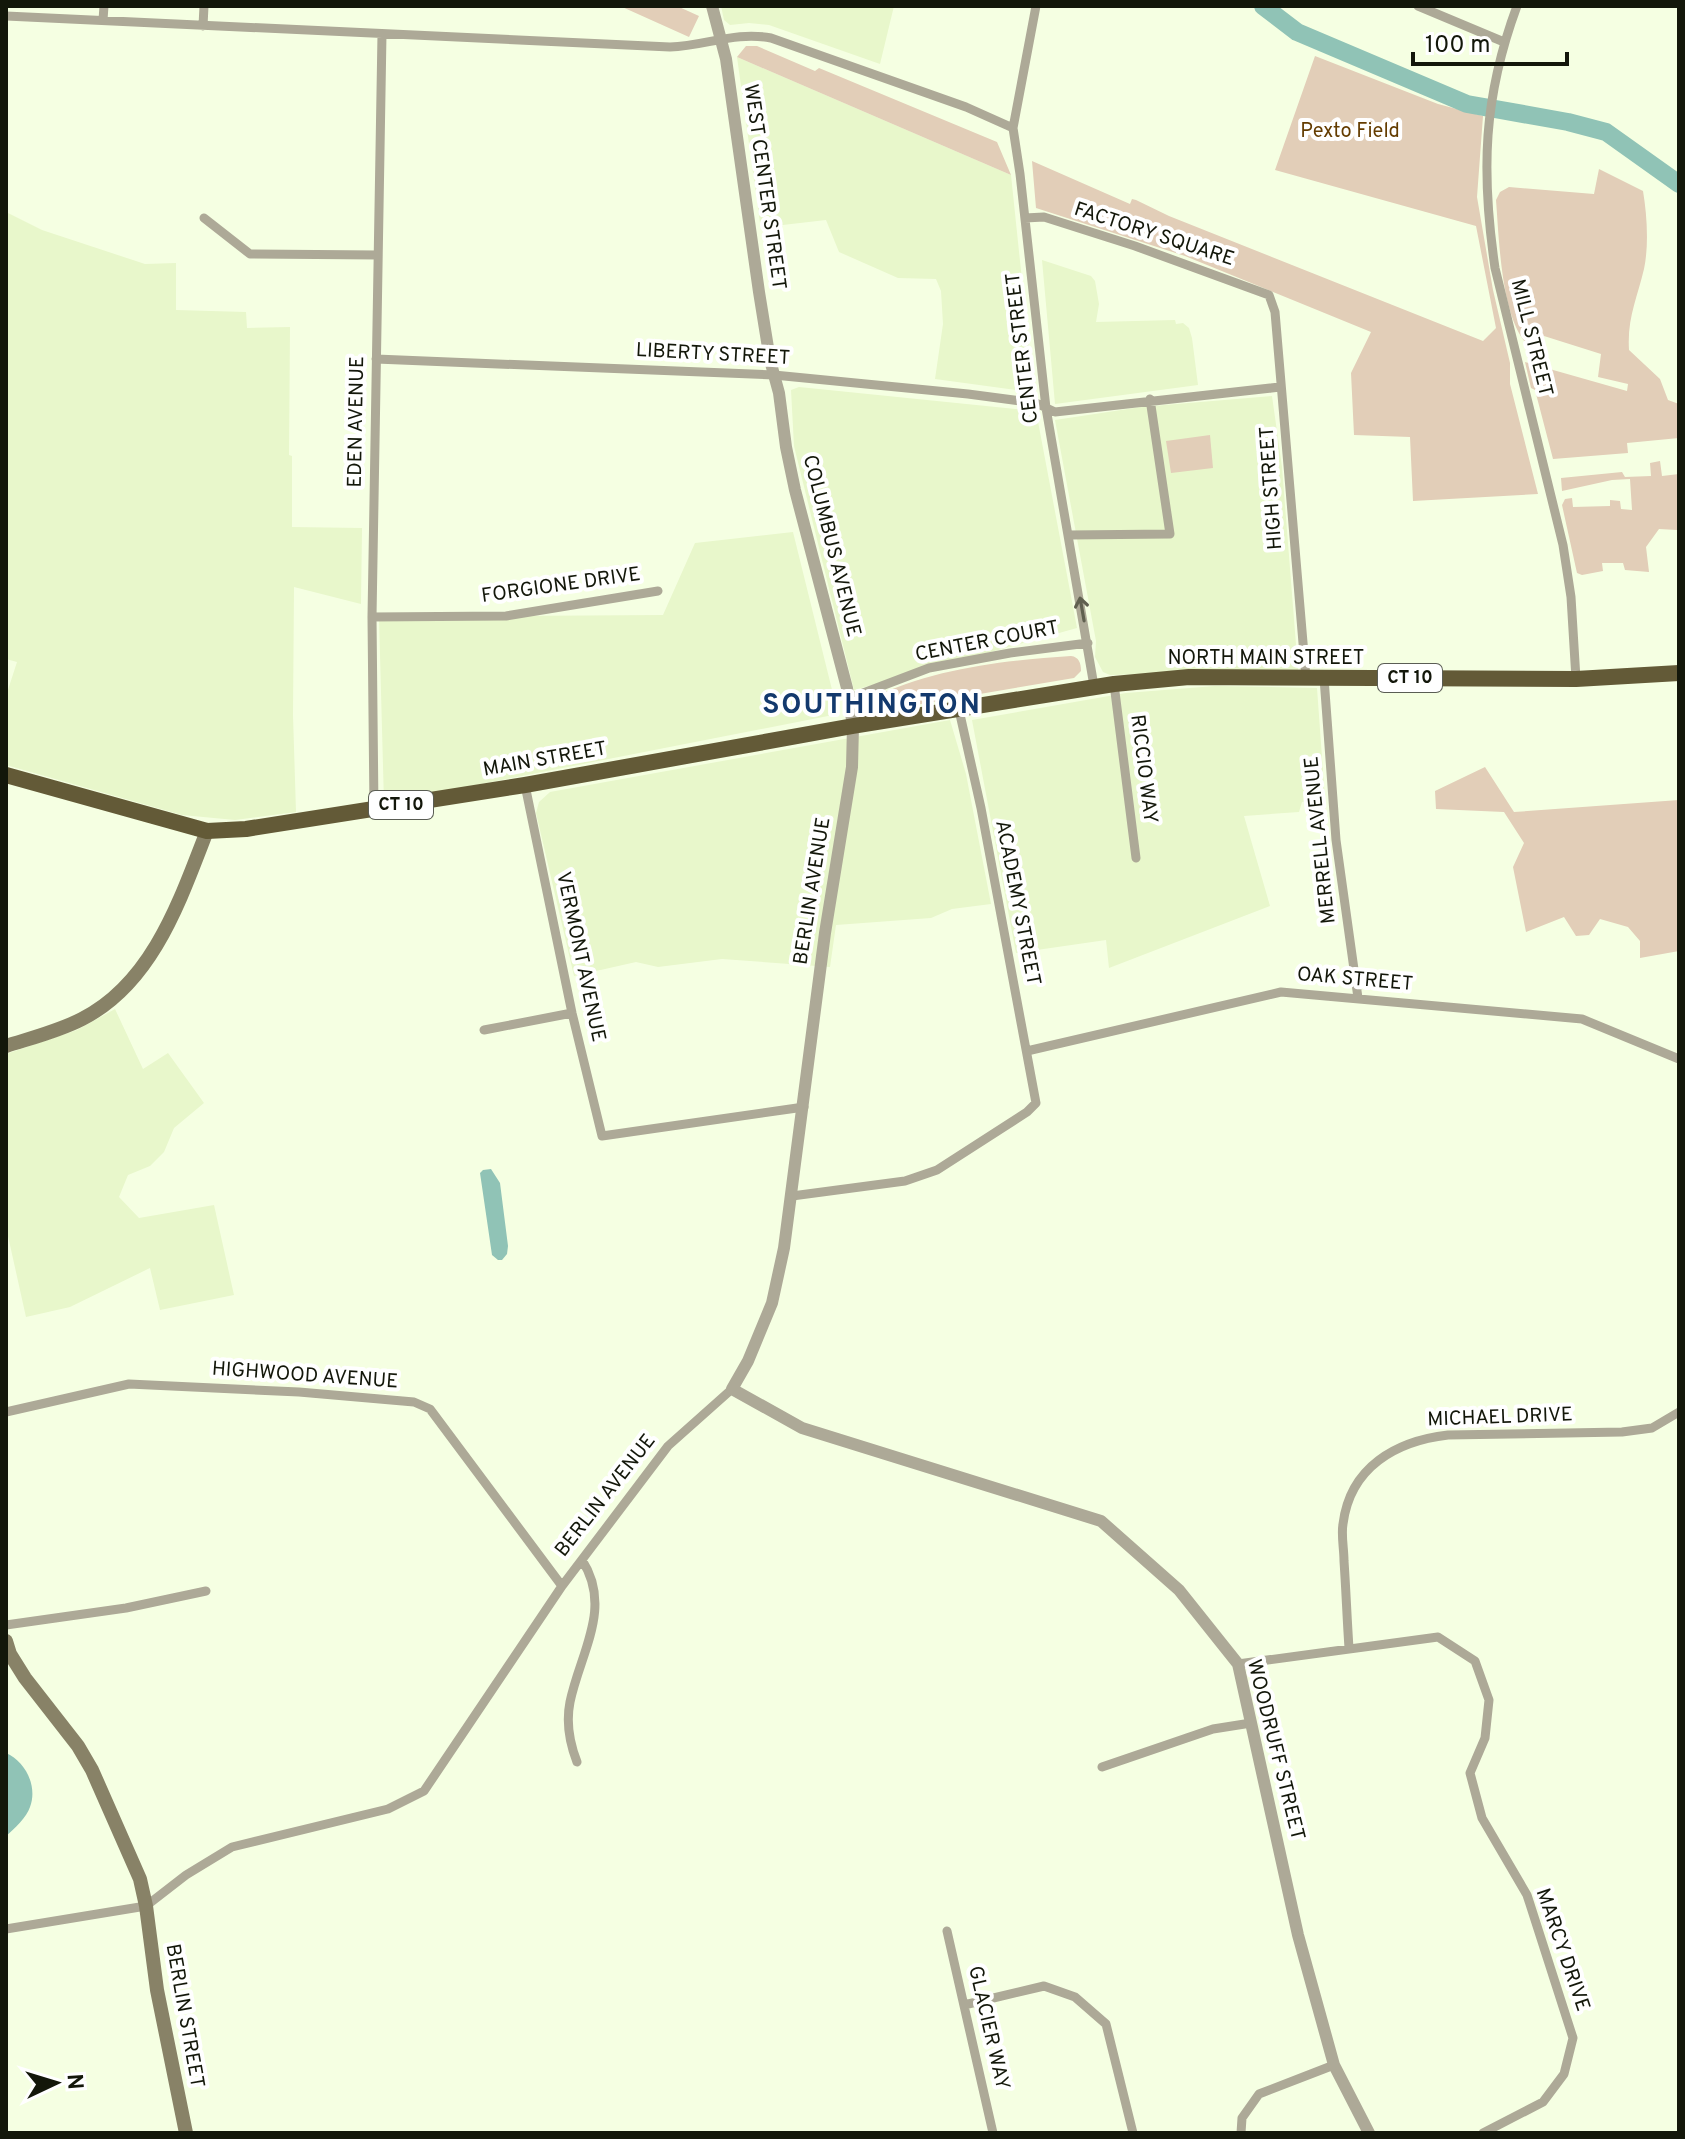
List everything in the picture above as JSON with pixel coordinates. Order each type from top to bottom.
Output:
[{"type":"highway","name":"NORTH MAIN STREET","points":[[1094,686],[1189,677],[1576,679],[1679,673]]},
{"type":"highway","name":"MAIN STREET","points":[[6,775],[207,831],[246,829],[525,785],[1094,686]]},
{"type":"main road","points":[[6,1046],[81,1020],[98,1010],[135,976],[170,923],[207,831]]},
{"type":"main road","name":"BERLIN STREET","points":[[6,1641],[25,1678],[78,1746],[92,1770],[140,1879],[157,1990],[186,2133]]},
{"type":"street","points":[[103,20],[104,6]]},
{"type":"street","points":[[203,26],[204,6]]},
{"type":"street","name":"WEST CENTER STREET","points":[[712,6],[721,40],[744,174],[759,292],[774,375]]},
{"type":"street","name":"CENTER STREET","points":[[1036,6],[1013,128],[1046,408],[1094,686]]},
{"type":"street","points":[[1418,6],[1504,42]]},
{"type":"street","name":"MILL STREET","points":[[1517,6],[1504,42],[1490,103],[1485,171],[1488,222],[1495,268],[1563,545],[1571,597],[1576,679]]},
{"type":"street","points":[[6,16],[670,47],[702,45],[742,34],[771,38],[966,107],[1013,128]]},
{"type":"street","name":"EDEN AVENUE","points":[[374,810],[372,617],[382,34]]},
{"type":"street","name":"FACTORY SQUARE","points":[[1025,218],[1044,217],[1135,246],[1269,295]]},
{"type":"street","points":[[204,218],[250,254],[378,255]]},
{"type":"street","name":"HIGH STREET","points":[[1269,295],[1275,312],[1306,678]]},
{"type":"street","name":"LIBERTY STREET","points":[[376,359],[774,375],[1036,403],[1055,412],[1150,399],[1280,387]]},
{"type":"street","name":"COLUMBUS AVENUE","points":[[774,375],[795,490],[850,698],[853,726]]},
{"type":"street","points":[[1069,535],[1170,534],[1150,399]]},
{"type":"street","name":"FORGIONE DRIVE","points":[[372,617],[506,616],[658,591]]},
{"type":"street","name":"CENTER COURT","points":[[850,698],[929,668],[1088,643]]},
{"type":"street","name":"MERRELL AVENUE","points":[[1324,678],[1336,840],[1358,998]]},
{"type":"street","name":"RICCIO WAY","points":[[1114,684],[1136,858]]},
{"type":"street","name":"ACADEMY STREET","points":[[792,1196],[905,1181],[937,1170],[1027,1112],[1036,1103],[981,808],[959,710]]},
{"type":"street","name":"BERLIN AVENUE","points":[[146,1906],[186,1875],[232,1847],[388,1809],[424,1791],[562,1586],[668,1446],[732,1389],[748,1361],[772,1303],[792,1196],[825,933],[852,767],[853,726]]},
{"type":"street","name":"VERMONT AVENUE","points":[[525,785],[572,1013],[602,1136],[804,1107]]},
{"type":"street","name":"OAK STREET","points":[[1027,1051],[1281,992],[1582,1019],[1679,1059]]},
{"type":"street","points":[[484,1030],[572,1013]]},
{"type":"street","name":"HIGHWOOD AVENUE","points":[[6,1412],[129,1384],[299,1392],[414,1402],[430,1409],[562,1586]]},
{"type":"street","name":"WOODRUFF STREET","points":[[732,1389],[802,1428],[1101,1521],[1179,1590],[1238,1664],[1298,1935],[1334,2065],[1369,2133]]},
{"type":"street","name":"MICHAEL DRIVE","points":[[1349,1648],[1342,1525],[1350,1495],[1365,1472],[1390,1451],[1420,1438],[1448,1435],[1622,1432],[1652,1428],[1679,1412]]},
{"type":"street","points":[[577,1762],[569,1743],[569,1704],[595,1615],[595,1587],[582,1560]]},
{"type":"street","points":[[6,1625],[126,1608],[206,1591]]},
{"type":"street","name":"MARCY DRIVE","points":[[1238,1664],[1438,1637],[1475,1661],[1489,1700],[1485,1738],[1470,1773],[1482,1818],[1527,1895],[1573,2038],[1564,2074],[1543,2102],[1483,2133]]},
{"type":"street","points":[[1102,1767],[1213,1729],[1251,1723]]},
{"type":"street","points":[[6,1929],[146,1906]]},
{"type":"street","name":"GLACIER WAY","points":[[947,1931],[993,2133]]},
{"type":"street","points":[[964,2005],[1044,1986],[1075,1997],[1106,2024],[1133,2133]]},
{"type":"street","points":[[1241,2133],[1242,2118],[1259,2094],[1334,2065]]},
{"type":"shaded area","points":[[721,6],[894,6],[880,64],[769,25],[730,25],[724,20]]},
{"type":"shaded area","points":[[737,57],[1011,175],[1034,395],[1026,397],[1016,390],[935,379],[943,324],[941,291],[936,279],[898,278],[839,252],[826,220],[774,226],[773,222],[760,223]]},
{"type":"shaded area","points":[[6,212],[42,230],[145,264],[176,263],[176,310],[246,312],[247,328],[290,327],[292,527],[362,528],[361,604],[294,587],[296,812],[235,820],[182,815],[6,765],[6,696],[17,662],[6,659]]},
{"type":"shaded area","points":[[1042,260],[1091,276],[1095,281],[1099,304],[1096,322],[1175,320],[1176,324],[1183,323],[1189,328],[1192,338],[1198,385],[1055,404]]},
{"type":"shaded area","points":[[799,387],[1036,411],[1077,628],[854,690],[794,446],[791,390]]},
{"type":"shaded area","points":[[1272,396],[1282,467],[1298,670],[1110,675],[1103,672],[1095,657],[1096,641],[1055,420],[1141,407]]},
{"type":"shaded area","points":[[793,532],[838,714],[384,803],[379,617],[663,615],[695,543]]},
{"type":"shaded area","points":[[1215,686],[1317,688],[1325,799],[1302,802],[1299,812],[1244,816],[1270,906],[1109,968],[1106,940],[1016,953],[972,720],[1126,693]]},
{"type":"shaded area","points":[[950,720],[966,774],[991,904],[952,909],[931,918],[836,925],[830,967],[722,959],[658,967],[636,962],[574,976],[536,813],[539,802],[550,792]]},
{"type":"shaded area","points":[[115,1009],[143,1069],[168,1053],[204,1103],[174,1128],[164,1152],[150,1166],[128,1175],[119,1197],[139,1218],[214,1205],[234,1295],[160,1310],[150,1268],[70,1307],[26,1317],[6,1227],[6,1054],[77,1030]]},
{"type":"green space","points":[[620,6],[677,6],[699,16],[689,37]]},
{"type":"green space","points":[[746,46],[757,46],[815,71],[819,68],[997,142],[1011,175],[737,57]]},
{"type":"green space","name":"Pexto Field","points":[[1315,56],[1438,104],[1483,116],[1477,197],[1493,290],[1510,363],[1510,384],[1538,494],[1413,501],[1410,437],[1354,435],[1351,373],[1371,332],[1185,256],[1036,208],[1032,161],[1130,204],[1132,199],[1136,200],[1169,216],[1483,341],[1496,328],[1476,226],[1275,170]]},
{"type":"green space","points":[[1599,169],[1643,191],[1647,250],[1631,318],[1629,350],[1660,379],[1668,400],[1679,404],[1679,438],[1627,443],[1628,453],[1553,459],[1525,362],[1627,391],[1628,384],[1598,377],[1601,354],[1544,336],[1541,345],[1527,344],[1518,332],[1507,297],[1500,255],[1496,200],[1500,192],[1509,187],[1594,194]]},
{"type":"green space","points":[[1210,435],[1213,468],[1171,473],[1166,441]]},
{"type":"green space","points":[[1660,461],[1662,476],[1679,474],[1679,559],[1677,530],[1659,529],[1646,547],[1649,572],[1625,570],[1623,563],[1602,563],[1603,571],[1577,573],[1562,505],[1565,499],[1572,498],[1573,507],[1610,506],[1610,500],[1620,501],[1621,509],[1632,510],[1630,479],[1562,491],[1561,478],[1622,472],[1625,477],[1651,476],[1650,463]]},
{"type":"green space","points":[[1071,656],[1078,659],[1081,665],[1081,671],[1074,678],[874,712],[869,710],[868,702],[872,698],[943,673],[995,663]]},
{"type":"green space","points":[[1485,767],[1514,812],[1679,800],[1679,951],[1640,958],[1640,941],[1628,927],[1600,919],[1589,935],[1576,936],[1564,917],[1526,932],[1513,867],[1524,843],[1504,812],[1436,809],[1435,791]]},
{"type":"water","points":[[491,1169],[500,1183],[508,1246],[502,1260],[492,1255],[480,1173]]},
{"type":"water","points":[[6,1753],[19,1762],[28,1775],[32,1799],[20,1823],[6,1836]]},
{"type":"waterway","points":[[1263,6],[1297,32],[1467,104],[1606,132],[1679,184]]},
{"type":"district","name":"SOUTHINGTON","points":[[872,706]]}]
